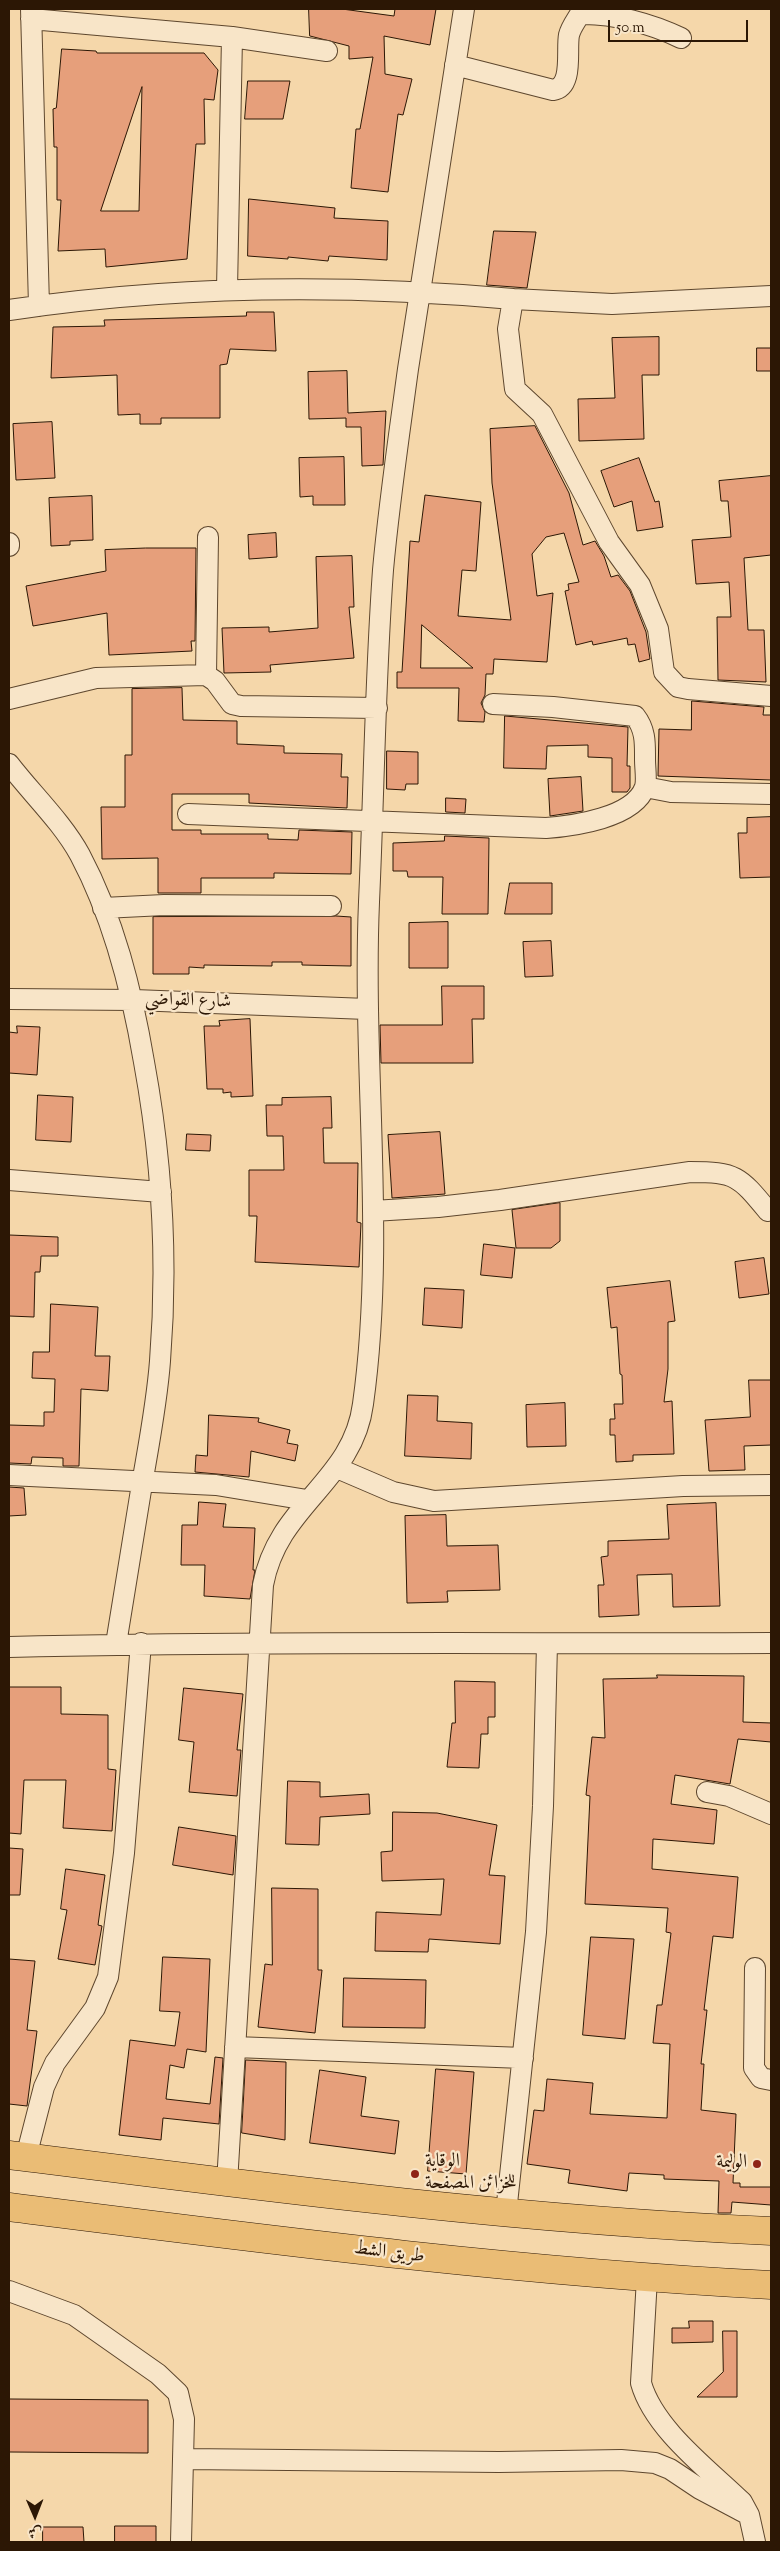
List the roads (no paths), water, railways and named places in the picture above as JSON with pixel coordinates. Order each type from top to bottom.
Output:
[{"type":"highway","points":[[17,2156],[228,2183],[506,2213],[646,2225],[771,2231]]},
{"type":"highway","name":"طريق الشط","points":[[9,2207],[438,2260],[647,2278],[771,2285]]},
{"type":"street","points":[[228,2183],[259,1645],[267,1566],[285,1529],[307,1500],[337,1468],[356,1436],[362,1410],[372,1308],[373,1211],[367,1009],[384,560],[396,453],[464,9]]},
{"type":"street","points":[[39,306],[31,14],[232,36],[327,51]]},
{"type":"street","points":[[455,65],[553,90],[563,87],[565,82],[569,35],[580,14],[597,14],[645,25],[664,30],[681,38]]},
{"type":"street","points":[[227,289],[232,36]]},
{"type":"street","points":[[9,310],[227,289],[420,291],[513,299],[612,304],[771,296]]},
{"type":"street","points":[[513,299],[508,329],[515,389],[542,414],[609,542],[640,585],[658,628],[664,672],[678,686],[688,689],[771,696]]},
{"type":"street","points":[[206,675],[208,537]]},
{"type":"street","points":[[9,699],[96,678],[206,675],[215,681],[232,704],[241,706],[377,708]]},
{"type":"street","points":[[188,814],[512,827],[567,826],[619,811],[629,806],[645,787],[645,739],[642,725],[635,716],[553,707],[494,704]]},
{"type":"street","points":[[9,764],[80,855],[102,908],[134,1000],[154,1114],[162,1192],[164,1292],[160,1362],[151,1435],[116,1644]]},
{"type":"street","points":[[645,787],[671,792],[771,794]]},
{"type":"street","points":[[102,908],[164,905],[331,906]]},
{"type":"street","name":"شارع القواضي","points":[[9,999],[134,1000],[367,1009]]},
{"type":"street","points":[[373,1211],[456,1205],[642,1177],[690,1172],[720,1172],[747,1186],[768,1212]]},
{"type":"street","points":[[9,1180],[162,1192]]},
{"type":"street","points":[[337,1468],[393,1492],[434,1501],[683,1486],[771,1485]]},
{"type":"street","points":[[9,1475],[142,1483],[216,1485],[307,1500]]},
{"type":"street","points":[[17,2156],[36,2115],[51,2071],[94,2008],[108,1977],[124,1853],[141,1643]]},
{"type":"street","points":[[9,1646],[141,1643],[259,1645],[771,1643]]},
{"type":"street","points":[[506,2213],[541,1867],[547,1644]]},
{"type":"street","points":[[707,1792],[729,1796],[771,1814]]},
{"type":"street","points":[[755,1968],[754,2068],[757,2074],[771,2080]]},
{"type":"street","points":[[235,2047],[523,2058]]},
{"type":"street","points":[[647,2278],[641,2383],[646,2400],[665,2427],[742,2502],[749,2515],[755,2542]]},
{"type":"street","points":[[9,2291],[74,2315],[158,2374],[178,2393],[184,2419],[181,2542]]},
{"type":"street","points":[[183,2459],[499,2462],[621,2460],[655,2463],[670,2468],[700,2489],[749,2515]]},
{"type":"place","name":"الوليمة","points":[[757,2164]]},
{"type":"place","name":"الوقاية للخزائن المصفحة","points":[[415,2174]]}]
